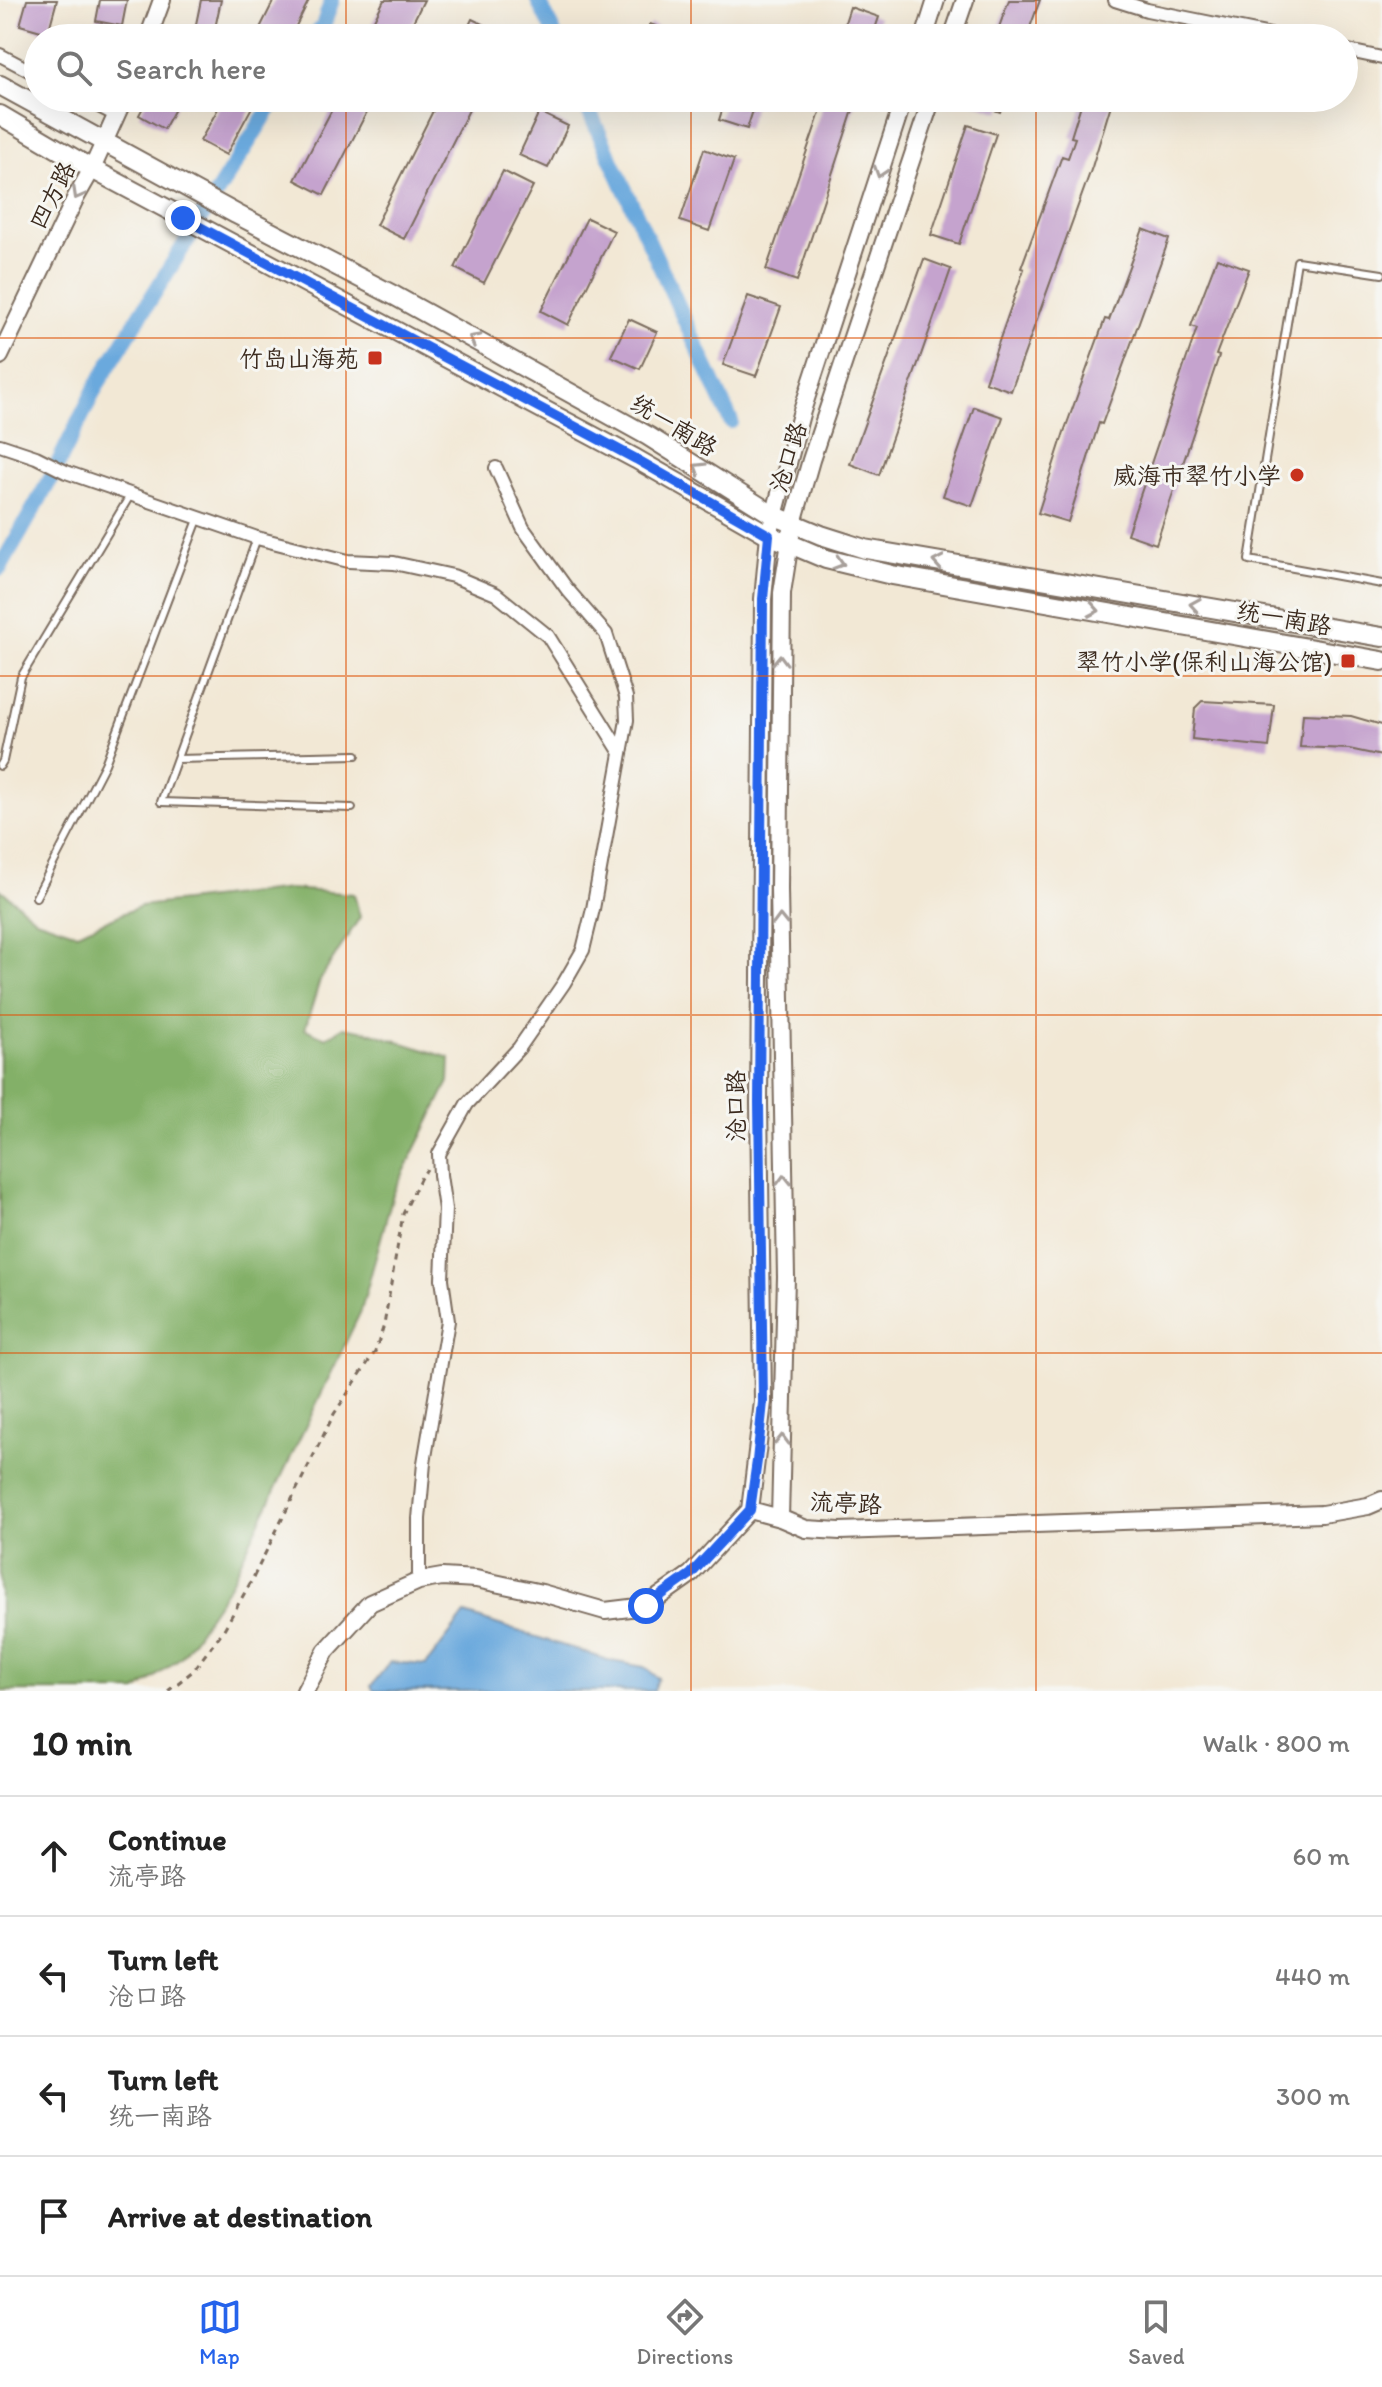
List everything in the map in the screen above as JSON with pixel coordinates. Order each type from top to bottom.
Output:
[{"type":"main road","name":"统一南路","points":[[0,85],[24,98]]},
{"type":"main road","name":"统一南路","points":[[48,112],[395,296],[648,436],[773,515],[821,535],[865,549],[1382,637]]},
{"type":"main road","name":"统一南路","points":[[0,115],[92,169],[636,459],[788,544],[857,568],[892,575],[1382,661]]},
{"type":"street","points":[[153,24],[162,0]]},
{"type":"street","points":[[928,24],[936,0]]},
{"type":"street","points":[[957,24],[965,0]]},
{"type":"street","points":[[1115,0],[1216,24]]},
{"type":"street","points":[[1358,53],[1382,58]]},
{"type":"street","points":[[0,55],[24,68]]},
{"type":"street","points":[[110,112],[116,115]]},
{"type":"street","name":"四方路","points":[[0,356],[117,112]]},
{"type":"street","name":"沧口路","points":[[750,1510],[763,1402],[759,1103],[763,599],[769,535],[801,414],[899,112]]},
{"type":"street","name":"沧口路","points":[[780,1518],[786,1277],[779,889],[782,593],[793,523],[927,112]]},
{"type":"street","points":[[0,445],[36,457],[66,472],[257,538],[348,561],[394,563],[453,576],[496,594],[548,636],[621,753]]},
{"type":"street","points":[[419,1581],[419,1519],[424,1463],[448,1321],[442,1279],[445,1209],[439,1154],[467,1104],[519,1048],[583,950],[627,720],[626,697],[606,634],[567,589],[523,528],[496,468]]},
{"type":"street","name":"流亭路","points":[[750,1510],[806,1529],[840,1531],[1322,1514],[1368,1506],[1382,1500]]},
{"type":"street","points":[[305,1691],[326,1651],[370,1603],[419,1581],[442,1577],[476,1579],[605,1611],[646,1606],[691,1574],[750,1510]]},
{"type":"lane","points":[[1382,274],[1297,261],[1249,560],[1382,584]]},
{"type":"lane","points":[[0,766],[21,677],[131,494]]},
{"type":"lane","points":[[36,897],[105,764],[199,517]]},
{"type":"lane","points":[[257,538],[161,802],[352,808]]},
{"type":"lane","points":[[177,759],[356,755]]},
{"type":"path","points":[[168,1691],[193,1671],[223,1631],[252,1580],[334,1414],[375,1352],[384,1325],[403,1214],[420,1179],[439,1154]]},
{"type":"green space","points":[[0,889],[36,919],[77,933],[141,906],[289,889],[354,894],[360,917],[320,980],[305,1029],[326,1038],[344,1027],[366,1031],[450,1058],[449,1082],[393,1194],[361,1311],[229,1586],[182,1656],[137,1691],[0,1691]]},
{"type":"water","points":[[465,1614],[611,1661],[644,1667],[658,1678],[654,1691],[374,1691],[371,1686],[390,1662],[426,1665]]},
{"type":"building","points":[[27,0],[57,0],[50,24],[20,25]]},
{"type":"building","points":[[100,0],[127,0],[122,24],[96,21]]},
{"type":"building","points":[[201,0],[221,0],[216,24],[196,24]]},
{"type":"building","points":[[274,0],[309,0],[297,24],[262,24]]},
{"type":"building","points":[[384,0],[424,0],[412,24],[372,24]]},
{"type":"building","points":[[1009,0],[1040,0],[1031,24],[1000,24]]},
{"type":"building","points":[[850,7],[879,17],[877,24],[845,24]]},
{"type":"building","points":[[141,112],[173,112],[164,129],[139,115]]},
{"type":"building","points":[[216,112],[249,112],[226,155],[200,141]]},
{"type":"building","points":[[331,112],[367,112],[324,195],[295,180]]},
{"type":"building","points":[[432,112],[468,112],[404,239],[376,225]]},
{"type":"building","points":[[539,112],[568,126],[548,168],[519,155]]},
{"type":"building","points":[[722,112],[752,112],[747,129],[719,120]]},
{"type":"building","points":[[820,112],[852,112],[797,281],[766,270]]},
{"type":"building","points":[[1079,112],[1109,112],[1011,391],[985,382],[1024,269],[1021,268],[1062,156],[1068,158],[1075,138],[1071,137]]},
{"type":"building","points":[[968,125],[996,134],[959,244],[931,235]]},
{"type":"building","points":[[704,149],[734,160],[709,231],[680,221]]},
{"type":"building","points":[[503,171],[533,186],[484,283],[455,268]]},
{"type":"building","points":[[587,218],[614,231],[568,325],[541,311]]},
{"type":"building","points":[[1143,229],[1169,239],[1102,424],[1099,423],[1068,522],[1038,513],[1105,319],[1109,320]]},
{"type":"building","points":[[1217,258],[1249,269],[1216,355],[1219,356],[1156,544],[1127,534],[1197,328],[1191,326]]},
{"type":"building","points":[[924,259],[951,269],[879,475],[850,464]]},
{"type":"building","points":[[748,296],[781,307],[756,376],[723,365]]},
{"type":"building","points":[[629,319],[657,332],[640,369],[611,356]]},
{"type":"building","points":[[974,407],[1003,417],[972,506],[943,496]]},
{"type":"building","points":[[1202,701],[1274,705],[1269,747],[1192,739],[1195,708]]},
{"type":"building","points":[[1303,714],[1351,716],[1382,725],[1382,756],[1349,749],[1300,747]]},
{"type":"waterway","points":[[324,24],[332,0]]},
{"type":"waterway","points":[[538,0],[549,24]]},
{"type":"waterway","points":[[0,568],[50,480],[98,383],[267,112]]},
{"type":"waterway","points":[[589,112],[731,421]]},
{"type":"place","name":"竹岛山海苑","points":[[375,358]]},
{"type":"place","name":"威海市翠竹小学","points":[[1297,475]]},
{"type":"place","name":"翠竹小学(保利山海公馆)","points":[[1348,661]]},
{"type":"route","points":[[183,218],[636,459],[769,535],[763,599],[759,1103],[763,1402],[757,1461],[750,1510],[691,1574],[646,1606]]}]
